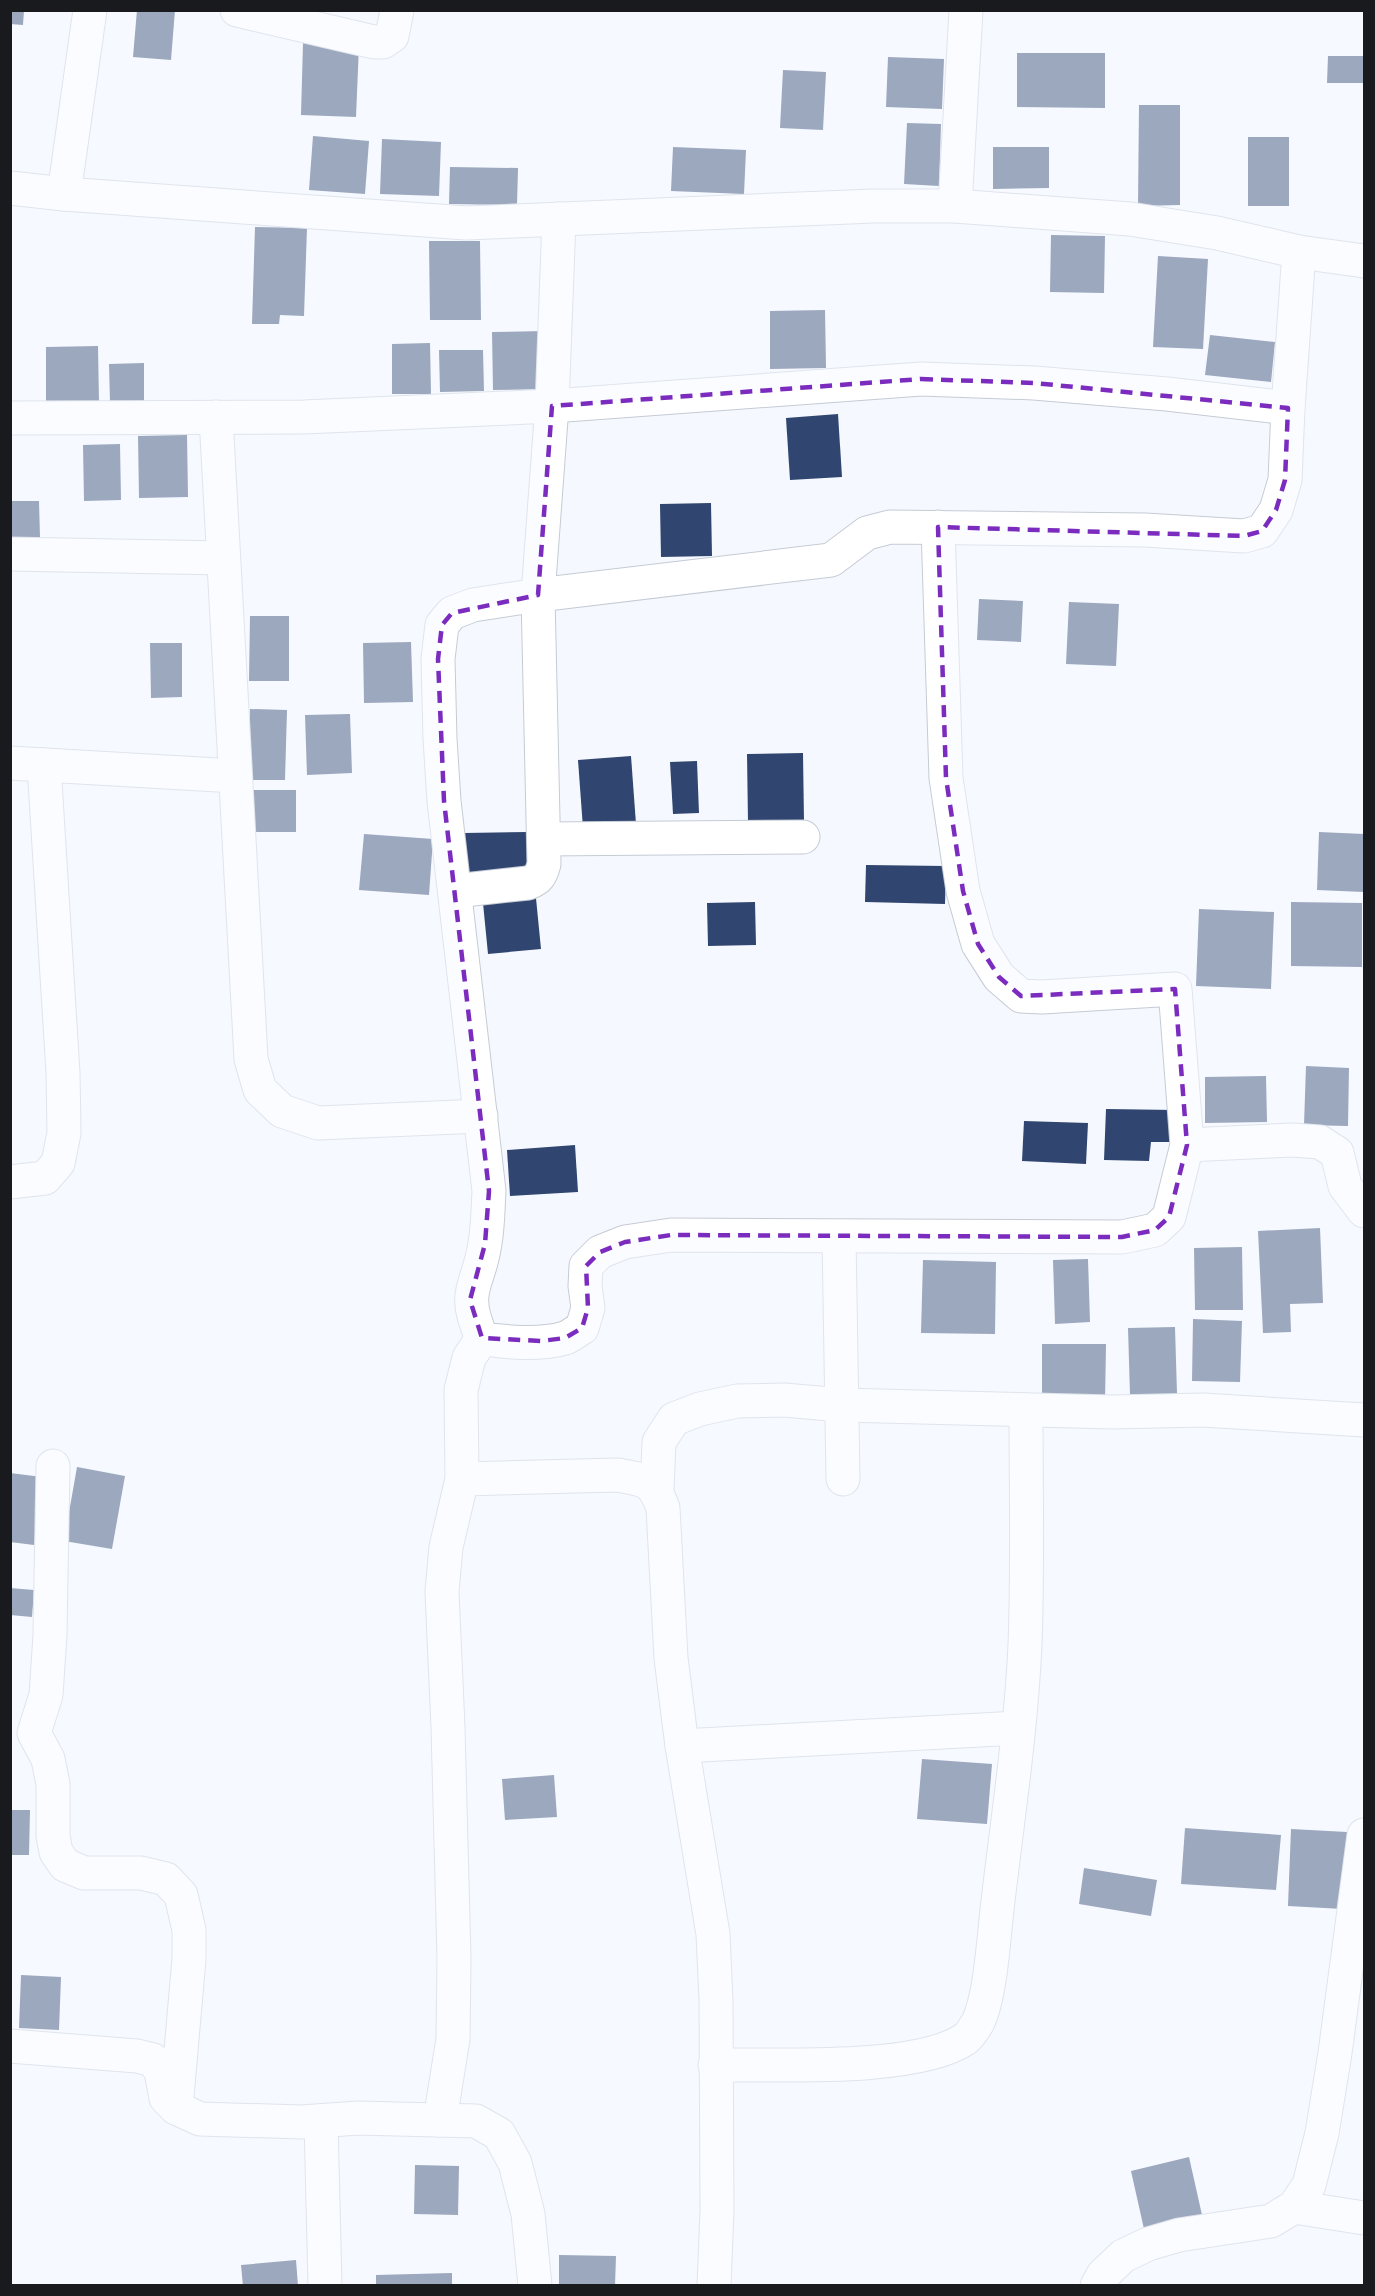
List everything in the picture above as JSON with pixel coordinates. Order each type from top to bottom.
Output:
[{"type":"street","points":[[64,194],[90,10]]},
{"type":"street","points":[[237,10],[374,42],[383,42],[392,36],[397,10]]},
{"type":"street","points":[[955,206],[966,10]]},
{"type":"street","points":[[10,188],[64,194],[466,223],[873,206],[955,206],[1130,219],[1217,233],[1299,252],[1365,261]]},
{"type":"street","points":[[455,891],[528,883],[537,880],[544,864],[538,595],[552,406],[558,219]]},
{"type":"street","points":[[482,1338],[473,1318],[470,1300],[485,1244],[489,1191],[440,739],[438,659],[442,625],[452,614],[473,605],[538,595],[831,561],[867,533],[890,527],[1145,530],[1244,536],[1262,531],[1276,510],[1285,480],[1299,252]]},
{"type":"street","points":[[10,418],[304,417],[552,406],[921,379],[1034,383],[1167,394],[1288,408]]},
{"type":"street","points":[[216,417],[251,1059],[261,1090],[282,1112],[318,1123],[481,1116]]},
{"type":"street","points":[[482,1338],[500,1342],[541,1341],[565,1338],[582,1328],[588,1308],[585,1286],[586,1266],[600,1252],[625,1242],[671,1235],[1122,1237],[1155,1230],[1169,1217],[1187,1145],[1175,989],[1042,997],[1021,996],[999,977],[978,944],[963,891],[946,778],[938,527]]},
{"type":"street","points":[[10,554],[223,558]]},
{"type":"street","points":[[10,763],[235,776]]},
{"type":"street","points":[[10,1182],[45,1179],[58,1163],[64,1133],[63,1073],[44,765]]},
{"type":"street","points":[[544,839],[803,837]]},
{"type":"street","points":[[1187,1145],[1293,1140],[1320,1142],[1337,1154],[1345,1186],[1365,1211]]},
{"type":"street","points":[[839,1237],[843,1479]]},
{"type":"street","points":[[440,2120],[453,2039],[454,1971],[442,1592],[446,1547],[462,1479],[461,1390],[469,1358],[482,1338]]},
{"type":"street","points":[[714,2286],[717,2210],[716,2000],[713,1934],[682,1746],[671,1658],[663,1508],[657,1490],[659,1442],[674,1419],[700,1408],[737,1401],[784,1400],[842,1405],[1026,1410],[1113,1412],[1203,1410],[1365,1420]]},
{"type":"street","points":[[715,2065],[856,2063],[946,2050],[967,2038],[978,2021],[986,1994],[1018,1728],[1025,1645],[1026,1410]]},
{"type":"street","points":[[53,1466],[50,1635],[46,1695],[34,1733],[48,1759],[53,1784],[53,1836],[56,1852],[65,1865],[84,1873],[141,1873],[166,1879],[181,1895],[189,1930],[189,1959],[176,2109]]},
{"type":"street","points":[[462,1479],[618,1475],[642,1479],[657,1490]]},
{"type":"street","points":[[682,1746],[1018,1728]]},
{"type":"street","points":[[1097,2286],[1103,2275],[1122,2256],[1148,2244],[1179,2235],[1271,2221],[1294,2207],[1309,2186],[1322,2133],[1335,2053],[1365,1835]]},
{"type":"street","points":[[10,2046],[137,2056],[153,2060],[161,2071],[166,2098],[176,2109],[200,2119],[321,2121],[358,2118],[476,2121],[499,2134],[515,2163],[528,2214],[535,2286]]},
{"type":"street","points":[[321,2121],[325,2286]]},
{"type":"street","points":[[1294,2207],[1365,2218]]},
{"type":"highlighted area","points":[[921,379],[1034,383],[1288,408],[1285,480],[1276,510],[1262,531],[1244,536],[938,527],[946,778],[963,891],[978,944],[999,977],[1021,996],[1175,989],[1187,1145],[1169,1217],[1155,1230],[1122,1237],[671,1235],[625,1242],[600,1252],[586,1266],[588,1308],[582,1328],[565,1338],[541,1341],[482,1338],[470,1300],[485,1244],[489,1191],[444,801],[438,659],[442,625],[452,613],[538,595],[552,406]]},
{"type":"building","points":[[10,10],[24,10],[23,25],[10,24]]},
{"type":"building","points":[[137,10],[175,10],[171,60],[133,57]]},
{"type":"building","points":[[303,43],[359,45],[356,117],[301,115]]},
{"type":"building","points":[[1017,53],[1105,53],[1105,108],[1017,107]]},
{"type":"building","points":[[1328,56],[1364,56],[1364,83],[1327,83]]},
{"type":"building","points":[[888,57],[944,59],[942,109],[886,107]]},
{"type":"building","points":[[783,70],[826,72],[823,130],[780,128]]},
{"type":"building","points":[[1139,105],[1180,105],[1180,205],[1138,206]]},
{"type":"building","points":[[907,123],[941,124],[939,186],[904,184]]},
{"type":"building","points":[[313,136],[369,141],[365,194],[309,190]]},
{"type":"building","points":[[1248,137],[1289,137],[1289,206],[1248,206]]},
{"type":"building","points":[[382,139],[441,142],[439,196],[380,194]]},
{"type":"building","points":[[673,147],[746,150],[744,194],[671,191]]},
{"type":"building","points":[[993,147],[1049,147],[1049,188],[993,189]]},
{"type":"building","points":[[450,167],[518,168],[517,205],[449,204]]},
{"type":"building","points":[[255,227],[307,228],[304,316],[280,315],[279,324],[252,324]]},
{"type":"building","points":[[1051,235],[1105,236],[1104,293],[1050,292]]},
{"type":"building","points":[[429,241],[480,241],[481,320],[430,320]]},
{"type":"building","points":[[1158,256],[1208,259],[1203,349],[1153,347]]},
{"type":"building","points":[[825,310],[826,368],[770,369],[770,311]]},
{"type":"building","points":[[546,331],[547,389],[493,390],[492,332]]},
{"type":"building","points":[[1210,335],[1275,342],[1271,382],[1205,375]]},
{"type":"building","points":[[430,343],[431,394],[392,394],[392,344]]},
{"type":"building","points":[[98,346],[99,402],[46,403],[46,347]]},
{"type":"building","points":[[439,350],[483,350],[484,391],[440,392]]},
{"type":"building","points":[[144,363],[144,401],[110,402],[109,364]]},
{"type":"building","points":[[838,414],[842,477],[790,480],[786,418]]},
{"type":"building","points":[[187,435],[188,497],[139,498],[138,436]]},
{"type":"building","points":[[120,444],[121,500],[84,501],[83,445]]},
{"type":"building","points":[[10,501],[39,501],[40,537],[10,538]]},
{"type":"building","points":[[711,503],[712,556],[661,557],[660,504]]},
{"type":"building","points":[[979,599],[1023,601],[1021,642],[977,640]]},
{"type":"building","points":[[1069,602],[1119,604],[1116,666],[1066,664]]},
{"type":"building","points":[[250,616],[289,616],[289,681],[249,681]]},
{"type":"building","points":[[411,642],[413,702],[364,703],[363,643]]},
{"type":"building","points":[[150,643],[182,643],[182,697],[151,698]]},
{"type":"building","points":[[250,709],[287,710],[285,780],[249,780]]},
{"type":"building","points":[[350,714],[352,773],[307,775],[305,715]]},
{"type":"building","points":[[803,753],[804,821],[748,822],[747,754]]},
{"type":"building","points":[[631,756],[636,824],[583,828],[578,760]]},
{"type":"building","points":[[697,761],[699,813],[673,814],[670,762]]},
{"type":"building","points":[[250,790],[296,790],[296,832],[251,832]]},
{"type":"building","points":[[528,832],[528,873],[465,873],[464,833]]},
{"type":"building","points":[[1319,832],[1364,834],[1364,892],[1317,890]]},
{"type":"building","points":[[364,834],[433,839],[429,895],[359,890]]},
{"type":"building","points":[[866,865],[946,866],[945,904],[865,902]]},
{"type":"building","points":[[535,888],[541,949],[488,954],[482,893]]},
{"type":"building","points":[[755,902],[756,945],[708,946],[707,903]]},
{"type":"building","points":[[1291,902],[1362,903],[1362,967],[1291,966]]},
{"type":"building","points":[[1199,909],[1274,912],[1271,989],[1196,986]]},
{"type":"building","points":[[1306,1066],[1349,1068],[1348,1126],[1304,1125]]},
{"type":"building","points":[[1266,1076],[1267,1122],[1205,1123],[1205,1077]]},
{"type":"building","points":[[1106,1109],[1175,1110],[1175,1142],[1151,1142],[1149,1161],[1104,1160]]},
{"type":"building","points":[[1024,1121],[1088,1123],[1086,1164],[1022,1161]]},
{"type":"building","points":[[575,1145],[578,1192],[510,1196],[507,1150]]},
{"type":"building","points":[[1320,1228],[1323,1303],[1290,1304],[1291,1332],[1263,1333],[1258,1231]]},
{"type":"building","points":[[1242,1247],[1243,1310],[1195,1310],[1194,1248]]},
{"type":"building","points":[[1088,1259],[1090,1322],[1055,1324],[1053,1260]]},
{"type":"building","points":[[923,1260],[996,1262],[995,1334],[921,1333]]},
{"type":"building","points":[[1193,1319],[1242,1321],[1240,1382],[1192,1381]]},
{"type":"building","points":[[1175,1327],[1177,1394],[1130,1395],[1128,1328]]},
{"type":"building","points":[[1042,1344],[1106,1344],[1105,1402],[1042,1402]]},
{"type":"building","points":[[77,1467],[125,1476],[112,1549],[64,1541]]},
{"type":"building","points":[[10,1473],[42,1477],[34,1545],[10,1542]]},
{"type":"building","points":[[10,1588],[34,1590],[32,1617],[10,1615]]},
{"type":"building","points":[[922,1759],[992,1764],[987,1824],[917,1819]]},
{"type":"building","points":[[554,1775],[557,1817],[505,1820],[502,1779]]},
{"type":"building","points":[[10,1810],[30,1810],[29,1855],[10,1855]]},
{"type":"building","points":[[1185,1828],[1281,1835],[1276,1890],[1181,1884]]},
{"type":"building","points":[[1291,1829],[1347,1832],[1343,1909],[1288,1906]]},
{"type":"building","points":[[1084,1868],[1157,1880],[1151,1916],[1079,1904]]},
{"type":"building","points":[[21,1975],[61,1977],[59,2030],[19,2028]]},
{"type":"building","points":[[1189,2157],[1202,2215],[1144,2229],[1131,2171]]},
{"type":"building","points":[[415,2165],[459,2166],[458,2215],[414,2214]]},
{"type":"building","points":[[559,2255],[616,2256],[615,2286],[559,2286]]},
{"type":"building","points":[[296,2260],[298,2286],[243,2286],[241,2265]]},
{"type":"building","points":[[452,2273],[452,2286],[376,2286],[376,2275]]}]
